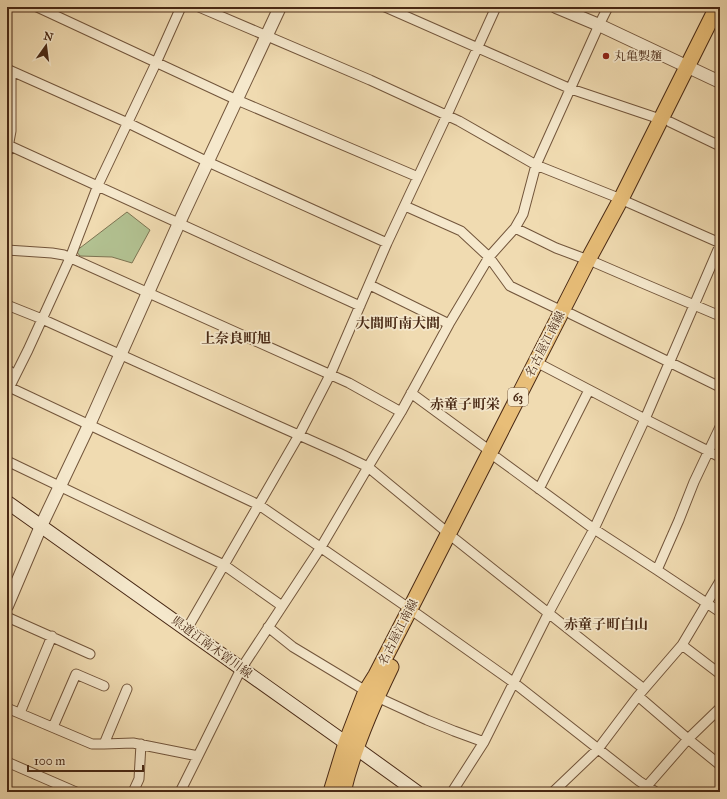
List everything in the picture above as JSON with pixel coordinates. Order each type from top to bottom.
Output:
[{"type":"main road","name":"名古屋江南線","points":[[330,792],[372,694],[376,675],[413,611],[494,454],[691,69],[716,11]]},
{"type":"main road","name":"県道江南木曽川線","points":[[7,502],[241,669],[417,792]]},
{"type":"main road","name":"名古屋江南線","points":[[342,792],[351,745]]},
{"type":"street","points":[[38,7],[237,100],[418,177]]},
{"type":"street","points":[[181,7],[98,185],[70,258],[8,390],[88,424],[259,505],[513,682],[639,781],[656,792]]},
{"type":"street","points":[[200,7],[370,80],[460,121],[536,165],[624,200],[720,244],[645,419],[594,530],[548,614],[484,742],[452,792]]},
{"type":"street","points":[[7,606],[41,526],[280,7]]},
{"type":"street","points":[[385,7],[571,89],[665,120],[720,146]]},
{"type":"street","points":[[187,629],[299,435],[330,375],[387,243],[496,7]]},
{"type":"street","points":[[556,7],[599,25],[720,82]]},
{"type":"street","points":[[180,792],[241,669],[321,548],[401,412],[449,324],[488,257],[515,228],[523,214],[536,165],[608,7]]},
{"type":"street","points":[[360,306],[98,185],[8,149],[11,131],[9,70],[128,123],[208,162],[387,243]]},
{"type":"street","points":[[405,206],[461,231],[488,257],[510,286],[720,387]]},
{"type":"street","points":[[515,228],[556,248],[592,261],[720,316]]},
{"type":"street","points":[[7,250],[64,255],[330,375],[401,412]]},
{"type":"street","points":[[370,285],[449,324]]},
{"type":"street","points":[[7,305],[42,319],[368,467],[548,614],[641,693],[688,739],[720,765]]},
{"type":"street","points":[[540,364],[720,457]]},
{"type":"street","points":[[7,369],[15,376]]},
{"type":"street","points":[[539,489],[590,390]]},
{"type":"street","points":[[411,393],[594,530],[720,612]]},
{"type":"street","points":[[657,570],[694,482],[720,427]]},
{"type":"street","points":[[7,461],[224,565],[282,606]]},
{"type":"street","points":[[554,792],[598,749],[641,693],[682,645],[720,581]]},
{"type":"street","points":[[7,617],[90,654]]},
{"type":"street","points":[[268,627],[294,647],[372,694],[427,720],[484,742]]},
{"type":"street","points":[[20,713],[52,636]]},
{"type":"street","points":[[682,645],[720,674]]},
{"type":"street","points":[[53,727],[76,674],[104,686]]},
{"type":"street","points":[[104,744],[127,689]]},
{"type":"street","points":[[7,708],[92,744],[133,743],[198,756]]},
{"type":"street","points":[[647,786],[688,739],[720,708]]},
{"type":"street","points":[[133,792],[139,780],[141,744]]},
{"type":"street","points":[[7,762],[76,792]]},
{"type":"green space","points":[[127,212],[150,230],[132,263],[112,257],[80,256],[76,251]]},
{"type":"place","name":"丸亀製麺","points":[[606,56]]},
{"type":"district","name":"大間町南大間","points":[[398,323]]},
{"type":"district","name":"上奈良町旭","points":[[236,338]]},
{"type":"district","name":"赤童子町栄","points":[[465,404]]},
{"type":"district","name":"赤童子町白山","points":[[606,624]]}]
